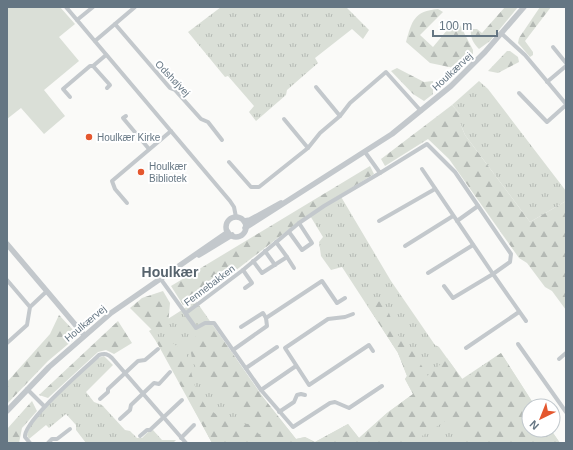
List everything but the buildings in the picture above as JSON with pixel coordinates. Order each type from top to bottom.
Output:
[{"type":"street","points":[[66,7],[230,201],[234,207],[236,217]]},
{"type":"street","points":[[77,20],[93,7]]},
{"type":"street","points":[[95,41],[135,7]]},
{"type":"street","name":"Houlkærvej","points":[[245,228],[365,152],[421,111],[451,86],[502,34],[524,7]]},
{"type":"street","name":"Odshøjvej","points":[[115,24],[170,88],[175,90],[201,119],[208,122],[222,140]]},
{"type":"street","points":[[502,34],[525,55],[566,105],[547,122],[519,93]]},
{"type":"street","points":[[547,82],[566,65],[553,47]]},
{"type":"street","points":[[70,97],[63,89],[90,66],[93,66],[106,55]]},
{"type":"street","points":[[93,66],[110,85],[107,88]]},
{"type":"street","points":[[229,162],[251,187],[259,187],[308,148],[320,133],[340,116],[350,103],[386,72],[421,111]]},
{"type":"street","points":[[316,87],[340,116]]},
{"type":"street","points":[[126,116],[123,118],[149,149]]},
{"type":"street","points":[[284,119],[308,148]]},
{"type":"street","points":[[127,203],[115,189],[112,182],[171,131]]},
{"type":"street","name":"Fennebakken","points":[[186,313],[243,270],[299,223],[324,206],[427,144],[450,167],[478,206]]},
{"type":"street","points":[[365,152],[380,173]]},
{"type":"street","points":[[422,169],[473,246],[526,321]]},
{"type":"street","points":[[379,221],[435,189]]},
{"type":"street","name":"Houlkærvej","points":[[244,221],[257,216],[301,192]]},
{"type":"street","points":[[444,286],[453,298],[510,262],[511,254],[478,206],[457,221]]},
{"type":"street","points":[[405,246],[453,216]]},
{"type":"street","points":[[236,217],[244,221],[245,228],[240,235],[230,234],[226,226],[228,221],[236,217]]},
{"type":"street","points":[[289,232],[302,250],[312,243],[299,223]]},
{"type":"street","name":"Houlkærvej","points":[[7,411],[27,389],[84,335],[159,278],[230,234]]},
{"type":"street","points":[[276,242],[294,268]]},
{"type":"street","points":[[7,244],[84,335]]},
{"type":"street","points":[[428,273],[473,246]]},
{"type":"street","points":[[265,251],[275,265]]},
{"type":"street","points":[[254,261],[262,273],[287,257]]},
{"type":"street","name":"Fennebakken","points":[[243,270],[252,283],[245,288]]},
{"type":"street","name":"Fennebakken","points":[[159,278],[196,328],[205,323],[214,323],[261,390],[293,427],[330,403],[335,402],[349,408],[382,386]]},
{"type":"street","points":[[7,280],[30,306]]},
{"type":"street","points":[[266,318],[322,281],[337,303],[345,298]]},
{"type":"street","points":[[7,343],[28,325],[30,306],[48,291]]},
{"type":"street","points":[[466,348],[519,312]]},
{"type":"street","points":[[233,350],[267,326],[266,318],[263,313],[241,327]]},
{"type":"street","points":[[353,314],[345,318],[328,319],[285,348],[309,385],[368,345],[372,351]]},
{"type":"street","points":[[518,344],[566,412]]},
{"type":"street","points":[[246,368],[278,347]]},
{"type":"street","points":[[100,399],[108,392],[108,389],[138,361],[145,360],[158,349]]},
{"type":"street","points":[[559,359],[566,353]]},
{"type":"street","points":[[28,442],[25,436],[25,429],[44,406],[99,355],[108,354],[186,443]]},
{"type":"street","points":[[261,390],[296,366]]},
{"type":"street","points":[[120,419],[130,410],[131,405],[154,383],[159,384],[170,372]]},
{"type":"street","points":[[27,389],[44,406]]},
{"type":"street","points":[[280,412],[294,402],[297,395],[305,395]]},
{"type":"street","points":[[140,436],[164,418],[182,400]]},
{"type":"street","points":[[182,438],[194,425]]},
{"type":"street","points":[[48,443],[52,439],[57,439],[70,429]]},
{"type":"green space","points":[[7,7],[60,7],[75,24],[59,37],[79,61],[44,90],[65,116],[44,134],[21,108],[7,119]]},
{"type":"green space","points":[[221,7],[346,7],[369,30],[363,39],[352,29],[315,58],[318,63],[287,90],[286,95],[256,121],[249,112],[254,106],[228,76],[225,77],[188,32]]},
{"type":"green space","points":[[505,7],[518,7],[490,41],[479,49],[472,40],[471,29],[477,29],[482,33]]},
{"type":"green space","points":[[540,7],[551,7],[525,41],[533,52],[533,55],[530,57],[518,43],[519,38]]},
{"type":"green space","points":[[438,9],[443,12],[420,35],[433,47],[453,23],[459,23],[473,50],[473,54],[454,68],[430,63],[406,42],[415,18],[424,12]]},
{"type":"green space","points":[[507,51],[510,51],[518,57],[519,62],[498,73],[488,71]]},
{"type":"green space","points":[[397,68],[424,82],[433,81],[433,94],[424,101],[413,94],[391,71]]},
{"type":"green space","points":[[479,81],[488,89],[566,191],[566,201],[530,222],[465,135],[460,123],[460,114],[452,105]]},
{"type":"green space","points":[[452,105],[460,114],[460,123],[465,135],[530,222],[566,201],[566,310],[552,291],[545,287],[527,263],[519,258],[449,159],[428,139],[385,166],[381,159]]},
{"type":"green space","points":[[370,166],[374,174],[309,214],[196,301],[183,305],[171,286]]},
{"type":"green space","points":[[340,195],[391,281],[435,345],[439,347],[462,379],[501,353],[530,398],[521,398],[521,438],[557,438],[560,443],[212,443],[164,353],[149,331],[196,301],[262,396],[296,439],[305,437],[315,442],[348,424],[359,438],[387,413],[413,394],[405,379],[407,376],[398,353],[342,267],[331,270],[321,256],[319,242],[323,237],[309,214]]},
{"type":"green space","points":[[163,291],[170,303],[168,326],[157,335],[130,308],[142,298]]},
{"type":"green space","points":[[380,301],[389,313],[395,330],[400,338],[410,347],[428,376],[447,358],[463,380],[501,353],[530,398],[521,398],[521,438],[557,438],[560,443],[464,443],[450,418],[411,443],[277,443],[214,390],[203,378],[195,365],[191,353],[192,345],[197,332],[207,329],[216,330],[262,396],[296,439],[305,437],[315,442],[348,424],[359,438],[387,413],[413,394],[405,379],[407,376],[398,353],[367,305]]},
{"type":"green space","points":[[59,315],[75,332],[73,340],[48,361],[7,404],[7,382],[50,334]]},
{"type":"green space","points":[[118,321],[132,343],[114,354],[106,350],[98,352],[48,398],[39,395]]},
{"type":"green space","points":[[166,338],[186,353],[196,390],[206,407],[227,422],[248,424],[269,443],[212,443],[156,341]]},
{"type":"green space","points":[[104,356],[113,365],[86,392],[94,402],[102,405],[125,430],[130,431],[137,438],[142,438],[149,431],[153,430],[162,440],[176,440],[173,443],[86,443],[76,430],[76,425],[66,414],[49,428],[46,425],[29,439],[27,435],[31,426],[47,406],[98,358]]},
{"type":"green space","points":[[32,401],[37,411],[22,428],[19,443],[7,443],[7,429]]},
{"type":"place","name":"Houlkær Kirke","points":[[89,137]]},
{"type":"place","name":"Houlkær Bibliotek","points":[[141,172]]},
{"type":"district","name":"Houlkær","points":[[170,272]]}]
